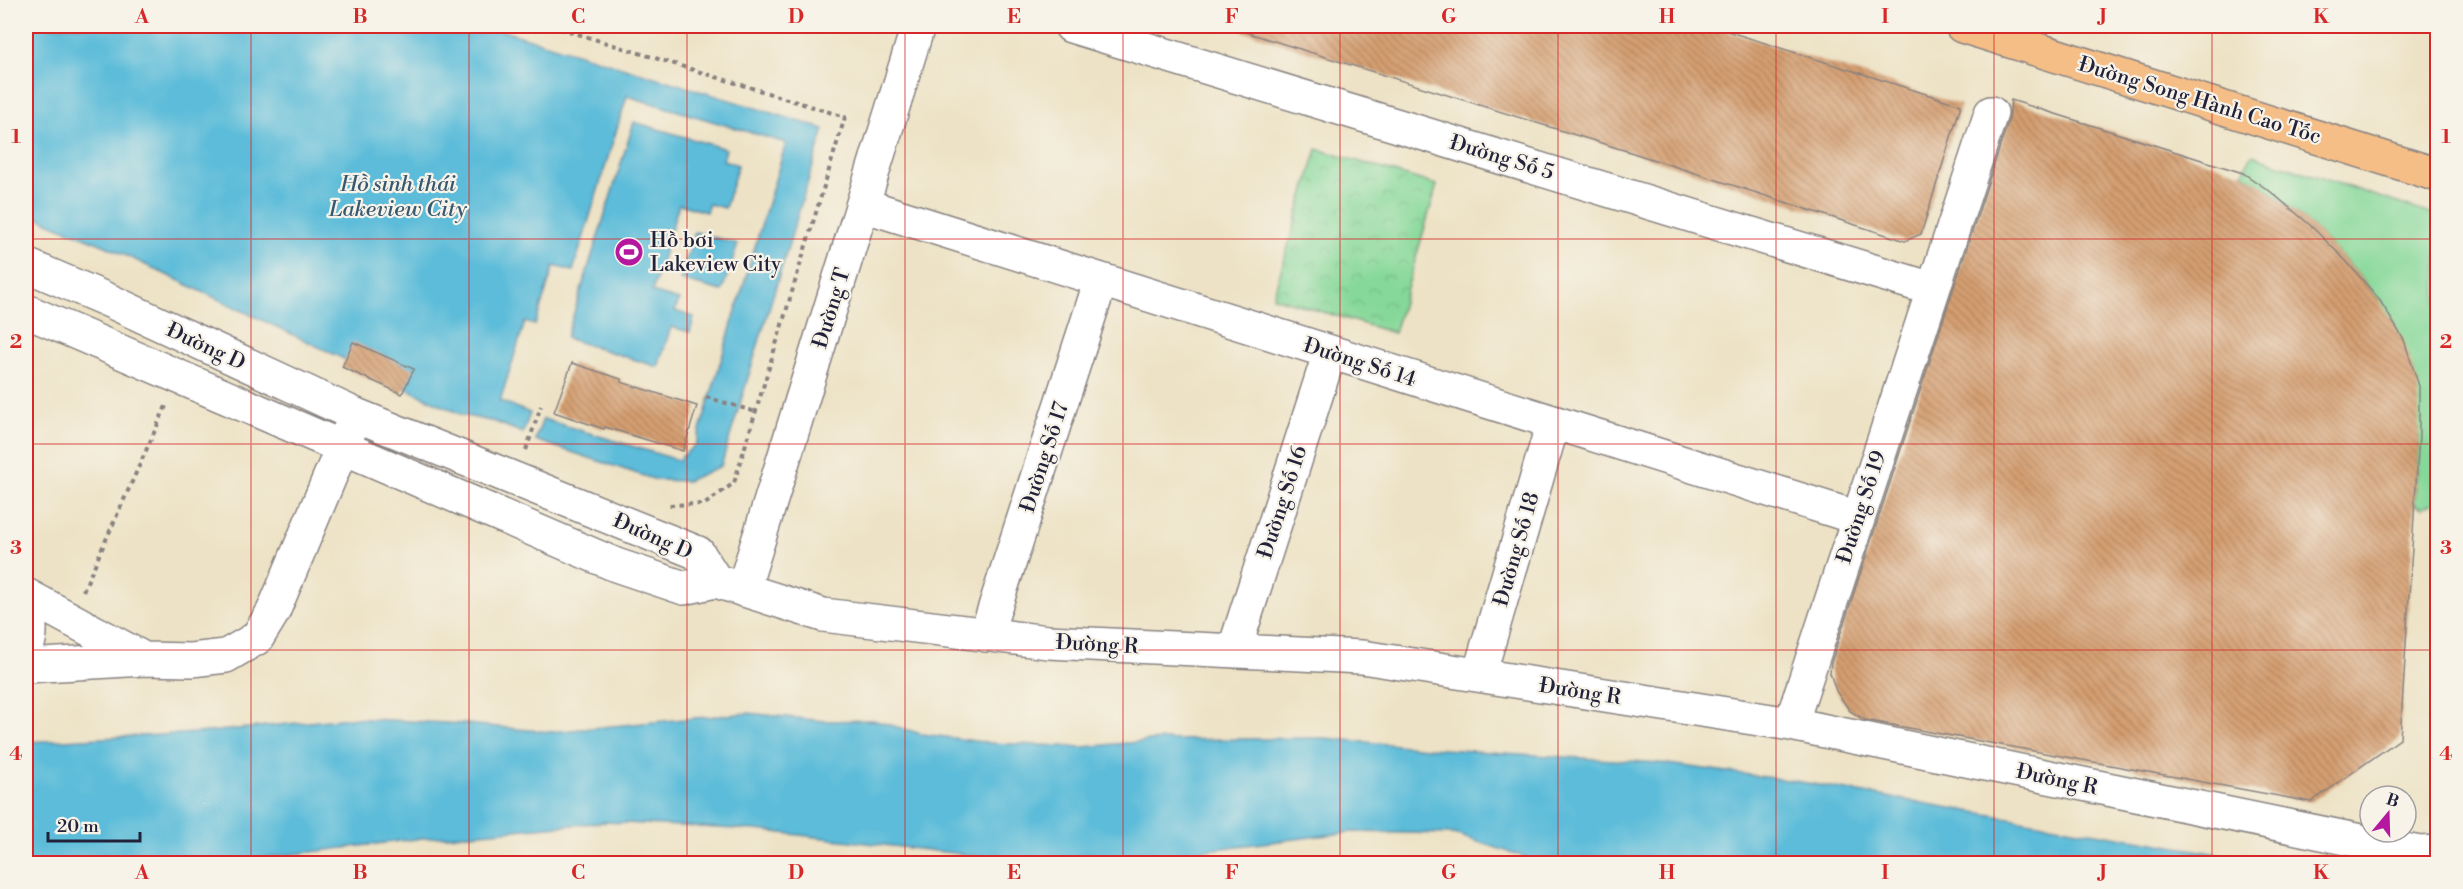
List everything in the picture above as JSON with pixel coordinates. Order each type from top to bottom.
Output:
[{"type":"main road","name":"Đường Song Hành Cao Tốc","points":[[1962,26],[2438,175]]},
{"type":"street","name":"Đường T","points":[[730,585],[863,205],[918,26]]},
{"type":"street","name":"Đường Số 5","points":[[1071,26],[1932,289]]},
{"type":"street","name":"Đường Số 19","points":[[1791,724],[1991,113]]},
{"type":"street","name":"Đường Số 14","points":[[863,205],[1858,518]]},
{"type":"street","name":"Đường D","points":[[26,265],[356,414],[698,553],[730,585]]},
{"type":"street","name":"Đường Số 17","points":[[986,635],[1101,280]]},
{"type":"street","name":"Đường D","points":[[26,311],[616,565],[684,588],[730,585]]},
{"type":"street","name":"Đường Số 16","points":[[1234,651],[1330,352]]},
{"type":"street","points":[[26,666],[144,659],[191,660],[226,656],[257,638],[273,612],[356,414]]},
{"type":"street","name":"Đường Số 18","points":[[1479,675],[1553,423]]},
{"type":"street","name":"Đường R","points":[[730,585],[823,615],[986,635],[1048,642],[1362,657],[1479,675],[1791,724],[2419,853],[2438,852]]},
{"type":"street","points":[[26,595],[144,659]]},
{"type":"street","points":[[26,609],[31,620],[26,651]]},
{"type":"path","points":[[552,26],[845,117],[734,483],[705,504],[664,506]]},
{"type":"path","points":[[71,620],[178,378]]},
{"type":"path","points":[[706,397],[756,412]]},
{"type":"path","points":[[523,457],[542,406]]},
{"type":"green space","points":[[1317,149],[1437,185],[1394,333],[1273,297]]},
{"type":"green space","points":[[2252,155],[2437,216],[2438,501],[2422,508],[2415,504],[2419,436],[2379,299],[2310,225],[2271,192],[2243,173]]},
{"type":"water","name":"Hồ sinh thái Lakeview City","points":[[26,26],[488,26],[824,129],[721,466],[687,481],[656,480],[535,440],[543,419],[678,460],[696,444],[786,143],[627,96],[573,271],[554,266],[535,325],[525,322],[500,401],[530,413],[523,433],[495,422],[462,415],[108,247],[26,213]]},
{"type":"water","name":"Hồ bơi Lakeview City","points":[[634,122],[726,149],[723,160],[738,165],[725,208],[709,204],[706,212],[679,204],[652,292],[679,300],[675,311],[694,317],[690,332],[671,327],[658,367],[566,338]]},
{"type":"water","points":[[695,232],[738,244],[722,291],[680,280]]},
{"type":"water","points":[[748,713],[824,721],[873,720],[922,734],[991,743],[1082,747],[1160,740],[1325,738],[1427,748],[1660,763],[1795,781],[2270,863],[1546,864],[1454,834],[1352,832],[1102,863],[1045,864],[756,830],[606,822],[424,838],[223,863],[26,863],[26,742],[197,733],[350,718],[466,724],[550,732]]},
{"type":"building","points":[[1243,26],[1711,26],[1961,105],[1921,234],[1905,241],[1630,152],[1242,31]]},
{"type":"building","points":[[2011,100],[2243,173],[2271,192],[2310,225],[2346,261],[2379,299],[2404,340],[2419,386],[2419,436],[2400,739],[2311,802],[1865,720],[1850,711],[1836,691],[1830,673],[1831,663],[2009,119]]},
{"type":"building","points":[[353,342],[414,369],[402,394],[342,367]]},
{"type":"building","points":[[572,363],[621,379],[621,382],[697,406],[683,451],[605,427],[604,429],[554,412]]},
{"type":"place","name":"Hồ bơi Lakeview City","points":[[629,252]]}]
